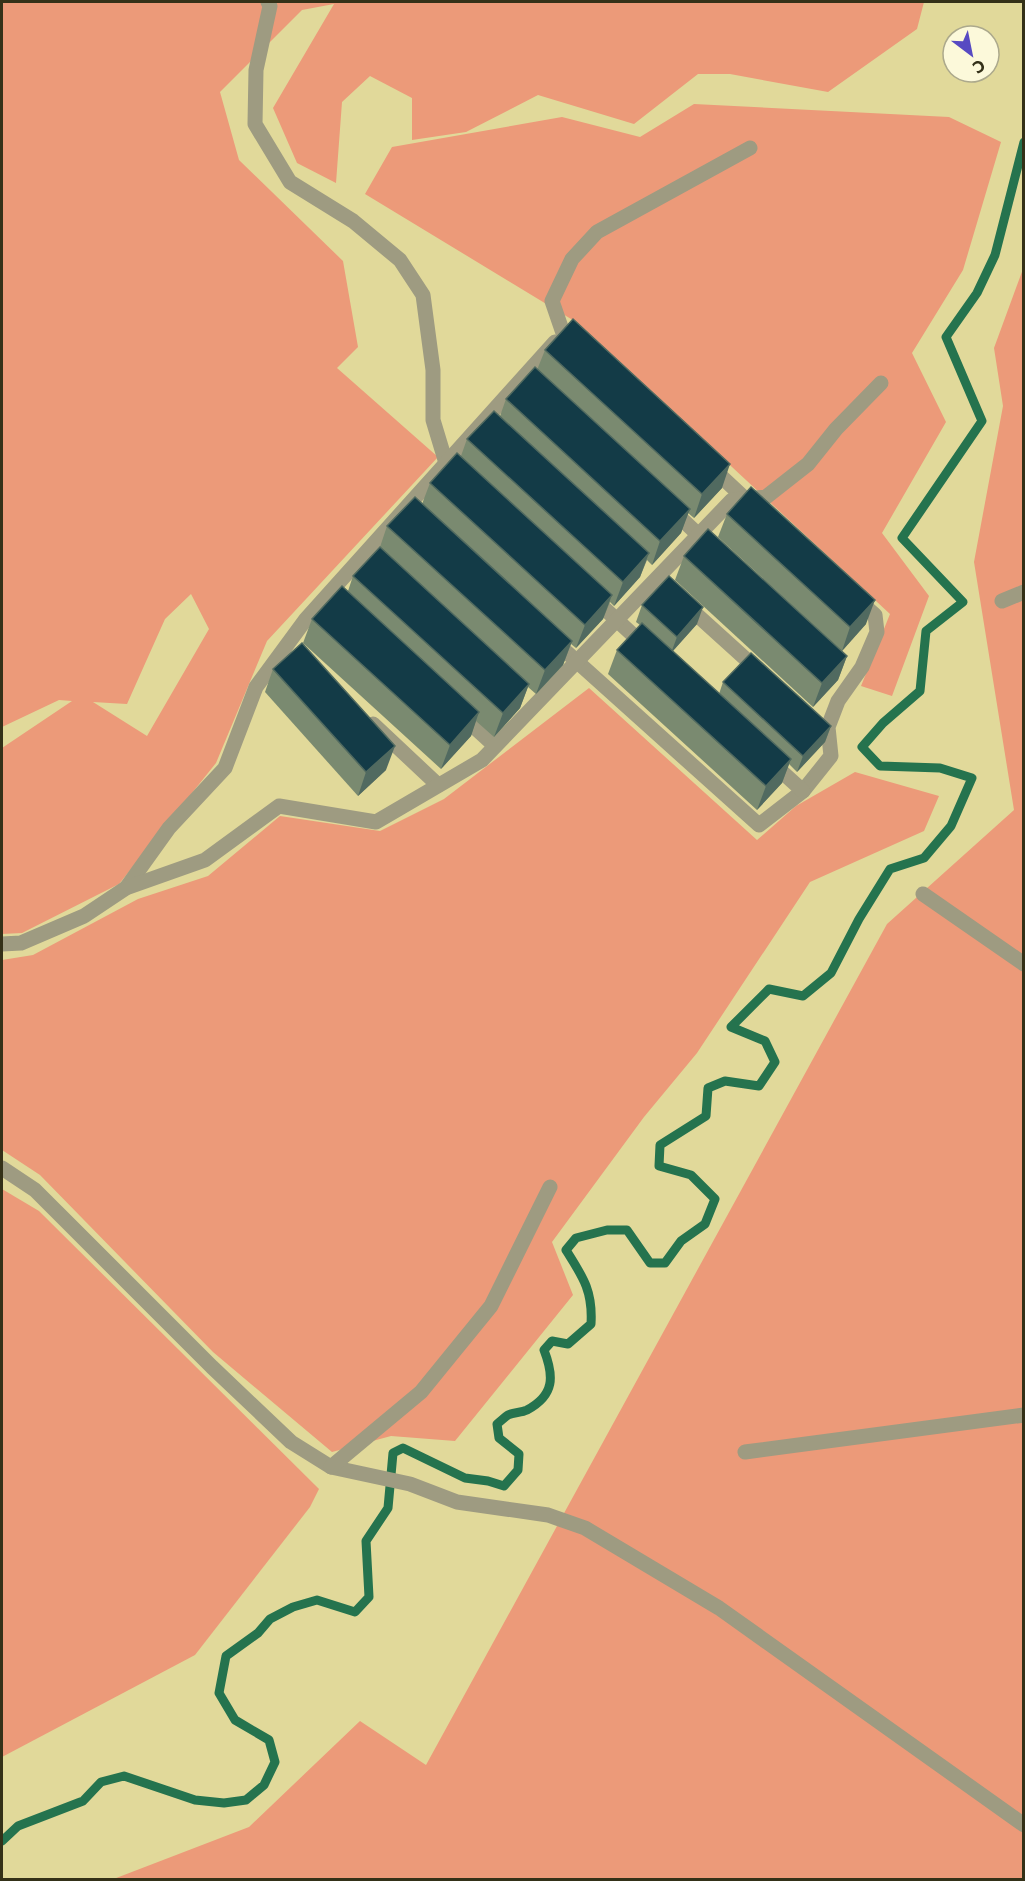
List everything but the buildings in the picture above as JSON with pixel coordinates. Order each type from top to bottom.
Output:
[{"type":"lane","points":[[268,2],[270,6],[256,70],[255,124],[290,182],[352,221],[400,260],[423,294],[433,370],[434,420],[446,463],[471,487]]},
{"type":"lane","points":[[590,354],[573,338],[563,333],[552,301],[572,259],[597,232],[750,148]]},
{"type":"lane","points":[[126,888],[169,828],[225,768],[256,687],[292,647],[306,618],[333,598],[371,556],[410,511],[446,463],[486,427],[529,380],[563,333]]},
{"type":"lane","points":[[2,944],[21,943],[84,915],[126,888],[205,860],[279,806],[376,822],[482,760],[530,701],[577,662],[617,621],[661,583],[699,535],[732,500],[766,497],[808,464],[836,429],[881,383]]},
{"type":"lane","points":[[701,458],[770,521]]},
{"type":"lane","points":[[655,495],[716,551]]},
{"type":"lane","points":[[661,583],[769,680]]},
{"type":"lane","points":[[583,589],[659,659]]},
{"type":"lane","points":[[543,631],[759,825],[802,791],[831,756],[828,727],[851,673],[862,667],[877,632],[875,615],[849,591]]},
{"type":"lane","points":[[1002,601],[1023,592]]},
{"type":"lane","points":[[451,706],[495,746]]},
{"type":"lane","points":[[363,714],[438,785]]},
{"type":"lane","points":[[812,718],[829,734]]},
{"type":"lane","points":[[760,752],[802,791]]},
{"type":"lane","points":[[923,894],[1023,964]]},
{"type":"lane","points":[[2,1168],[35,1190],[212,1367],[291,1442],[331,1467],[410,1484],[457,1502],[548,1515],[585,1528],[719,1608],[1023,1825]]},
{"type":"lane","points":[[331,1467],[421,1392],[491,1306],[550,1187]]},
{"type":"lane","points":[[745,1452],[1023,1415]]},
{"type":"shaded area","points":[[2,2],[924,2],[917,29],[828,92],[730,74],[698,74],[634,124],[538,95],[466,132],[412,140],[412,98],[370,76],[342,102],[336,183],[297,163],[273,108],[334,4],[302,10],[220,92],[239,160],[343,261],[358,347],[337,368],[438,457],[267,641],[216,763],[119,884],[22,933],[2,934],[2,748],[72,701],[59,700],[2,727]],"holes":[[[191,594],[209,629],[147,736],[93,702],[127,704],[165,619]]]},
{"type":"shaded area","points":[[694,104],[949,117],[1001,142],[963,270],[912,353],[946,422],[882,533],[929,596],[892,696],[861,686],[890,614],[576,322],[365,194],[392,147],[562,117],[640,137]]},
{"type":"shaded area","points":[[1023,269],[1023,1879],[111,1880],[249,1827],[360,1721],[426,1765],[887,924],[1014,810],[974,562],[1003,406],[994,348]]},
{"type":"shaded area","points":[[589,688],[757,840],[796,806],[855,772],[939,796],[924,831],[810,882],[697,1053],[644,1117],[552,1242],[573,1295],[455,1441],[391,1436],[332,1452],[213,1352],[40,1175],[2,1150],[2,960],[33,955],[138,899],[208,876],[280,816],[380,831],[444,799]]},
{"type":"shaded area","points":[[2,1189],[39,1211],[319,1489],[310,1507],[195,1655],[2,1757]]},
{"type":"waterway","points":[[2,1841],[18,1826],[83,1801],[101,1782],[124,1776],[195,1800],[224,1803],[246,1800],[264,1785],[275,1762],[269,1740],[235,1720],[219,1693],[226,1656],[258,1633],[270,1619],[293,1607],[317,1600],[355,1612],[369,1597],[366,1541],[388,1508],[393,1453],[403,1448],[465,1478],[504,1486],[518,1470],[519,1454],[499,1438],[497,1424],[508,1415],[525,1411],[543,1398],[550,1384],[550,1368],[544,1350],[552,1341],[568,1344],[591,1324],[590,1302],[586,1285],[566,1250],[576,1238],[607,1230],[627,1230],[650,1263],[665,1263],[681,1241],[705,1224],[715,1199],[691,1175],[659,1166],[660,1145],[706,1116],[708,1088],[725,1081],[759,1086],[775,1062],[765,1041],[731,1027],[769,989],[803,996],[831,973],[859,919],[890,869],[924,858],[951,826],[972,778],[940,768],[880,766],[862,747],[883,723],[920,691],[926,631],[963,602],[902,538],[982,421],[946,337],[977,293],[995,255],[1024,142]]}]
